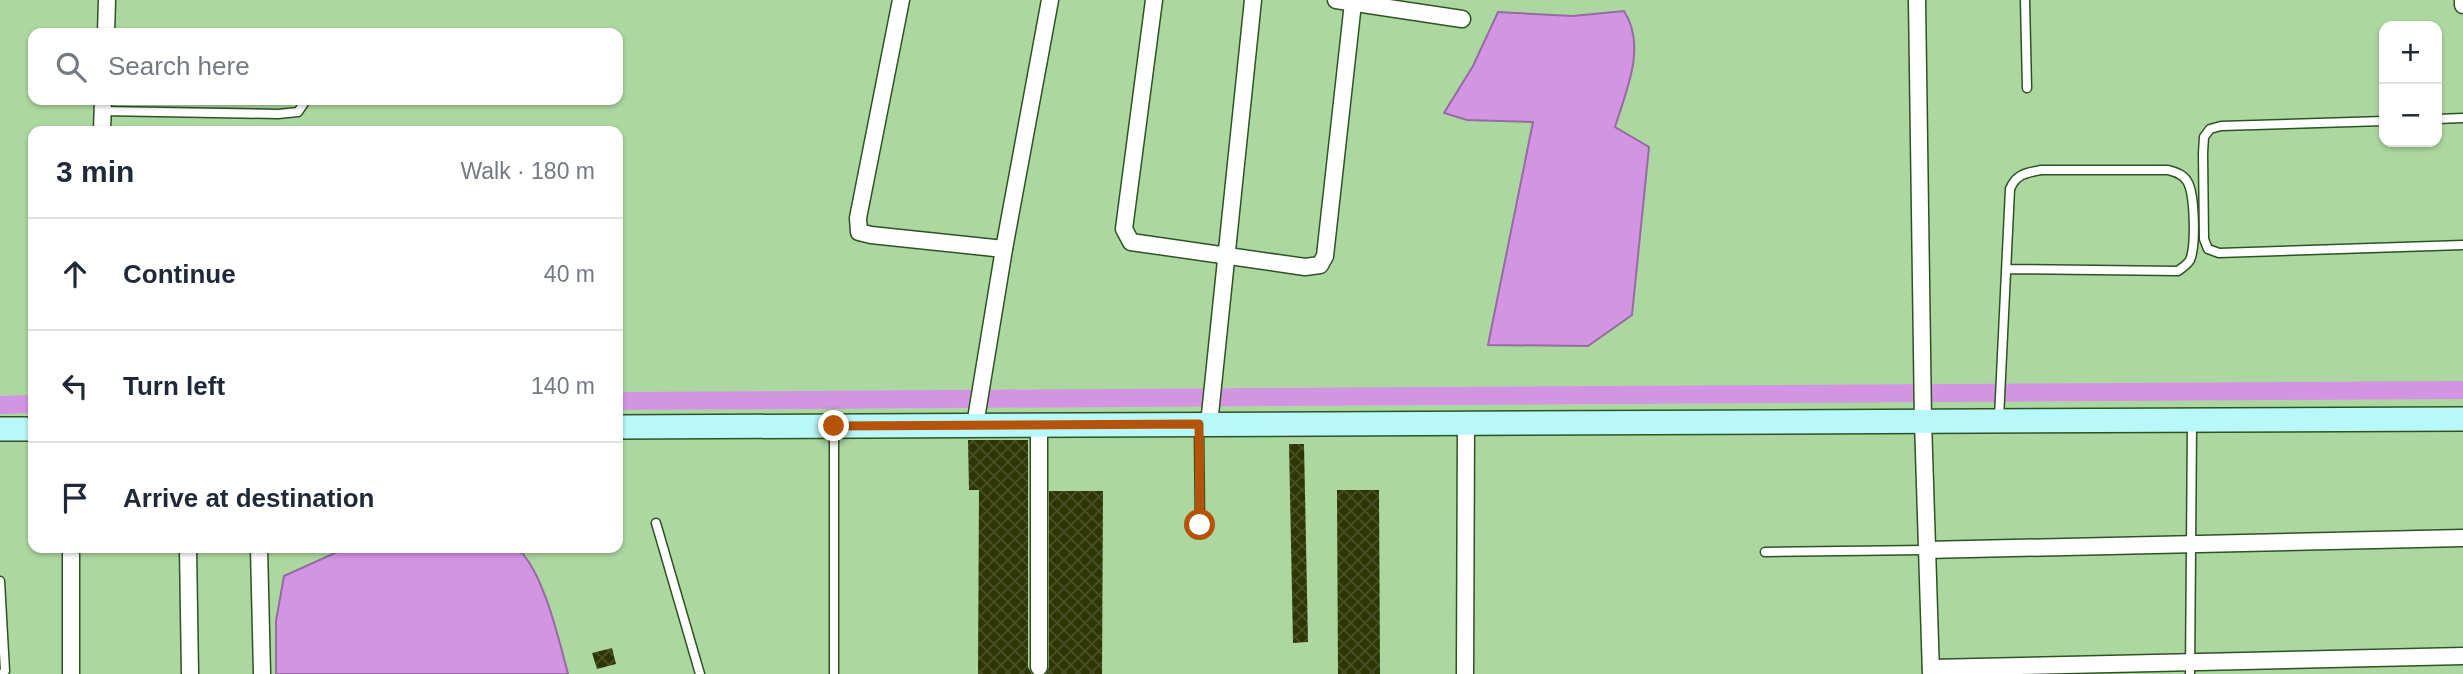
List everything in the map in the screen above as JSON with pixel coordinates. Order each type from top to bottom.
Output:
[{"type":"street","points":[[106,28],[107,0]]},
{"type":"street","points":[[901,0],[858,218],[859,232],[1004,249]]},
{"type":"street","points":[[977,409],[1050,0]]},
{"type":"street","points":[[1154,0],[1124,229],[1132,242],[1305,267],[1320,265],[1325,256],[1353,3]]},
{"type":"street","points":[[1206,420],[1213,377],[1253,0]]},
{"type":"street","points":[[1336,0],[1462,19]]},
{"type":"street","points":[[1917,0],[1923,418],[1931,671],[2190,668],[2463,656]]},
{"type":"street","points":[[102,105],[102,126]]},
{"type":"street","points":[[623,426],[834,426],[977,409],[1039,425],[1206,420],[1465,423],[1923,418],[1999,412],[2192,421],[2463,419]]},
{"type":"street","points":[[1465,423],[1465,674]]},
{"type":"street","points":[[1039,425],[1039,667]]},
{"type":"street","points":[[0,429],[28,429]]},
{"type":"street","points":[[1926,551],[2463,538]]},
{"type":"street","points":[[71,553],[71,674]]},
{"type":"street","points":[[188,553],[190,674]]},
{"type":"street","points":[[259,553],[262,674]]},
{"type":"lane","points":[[2025,0],[2027,88]]},
{"type":"lane","points":[[102,105],[278,114],[298,112],[304,105]]},
{"type":"lane","points":[[2442,119],[2463,118]]},
{"type":"lane","points":[[2379,121],[2210,128],[2204,137],[2203,153],[2204,239],[2208,249],[2218,253],[2463,244]]},
{"type":"lane","points":[[1999,412],[2001,380],[2006,269],[2010,189],[2014,180],[2024,173],[2040,170],[2168,170],[2182,175],[2188,182],[2192,197],[2193,251],[2189,264],[2178,271],[2006,269]]},
{"type":"lane","points":[[1200,525],[1206,420]]},
{"type":"lane","points":[[2190,668],[2192,421]]},
{"type":"lane","points":[[834,426],[834,674]]},
{"type":"lane","points":[[656,523],[700,674]]},
{"type":"lane","points":[[1765,552],[1926,551]]},
{"type":"lane","points":[[0,581],[5,671],[2,674]]},
{"type":"shaded area","points":[[1624,11],[1631,25],[1634,54],[1629,84],[1615,127],[1649,147],[1632,315],[1588,346],[1488,345],[1533,122],[1467,120],[1444,113],[1473,66],[1498,12],[1573,16]]},
{"type":"shaded area","points":[[335,553],[522,553],[535,572],[542,589],[568,674],[276,674],[276,621],[284,576]]},
{"type":"building","points":[[968,440],[1028,440],[1028,667],[1032,674],[978,674],[979,490],[969,490]]},
{"type":"building","points":[[1289,444],[1304,444],[1308,642],[1293,643]]},
{"type":"building","points":[[1337,490],[1379,490],[1380,674],[1338,674]]},
{"type":"building","points":[[1049,491],[1103,491],[1102,674],[1046,674],[1049,667]]},
{"type":"building","points":[[612,648],[616,664],[597,669],[592,653]]},
{"type":"waterway","points":[[623,401],[2463,390]]},
{"type":"waterway","points":[[0,405],[28,404]]},
{"type":"route","points":[[834,426],[1199,424],[1200,525]]}]
